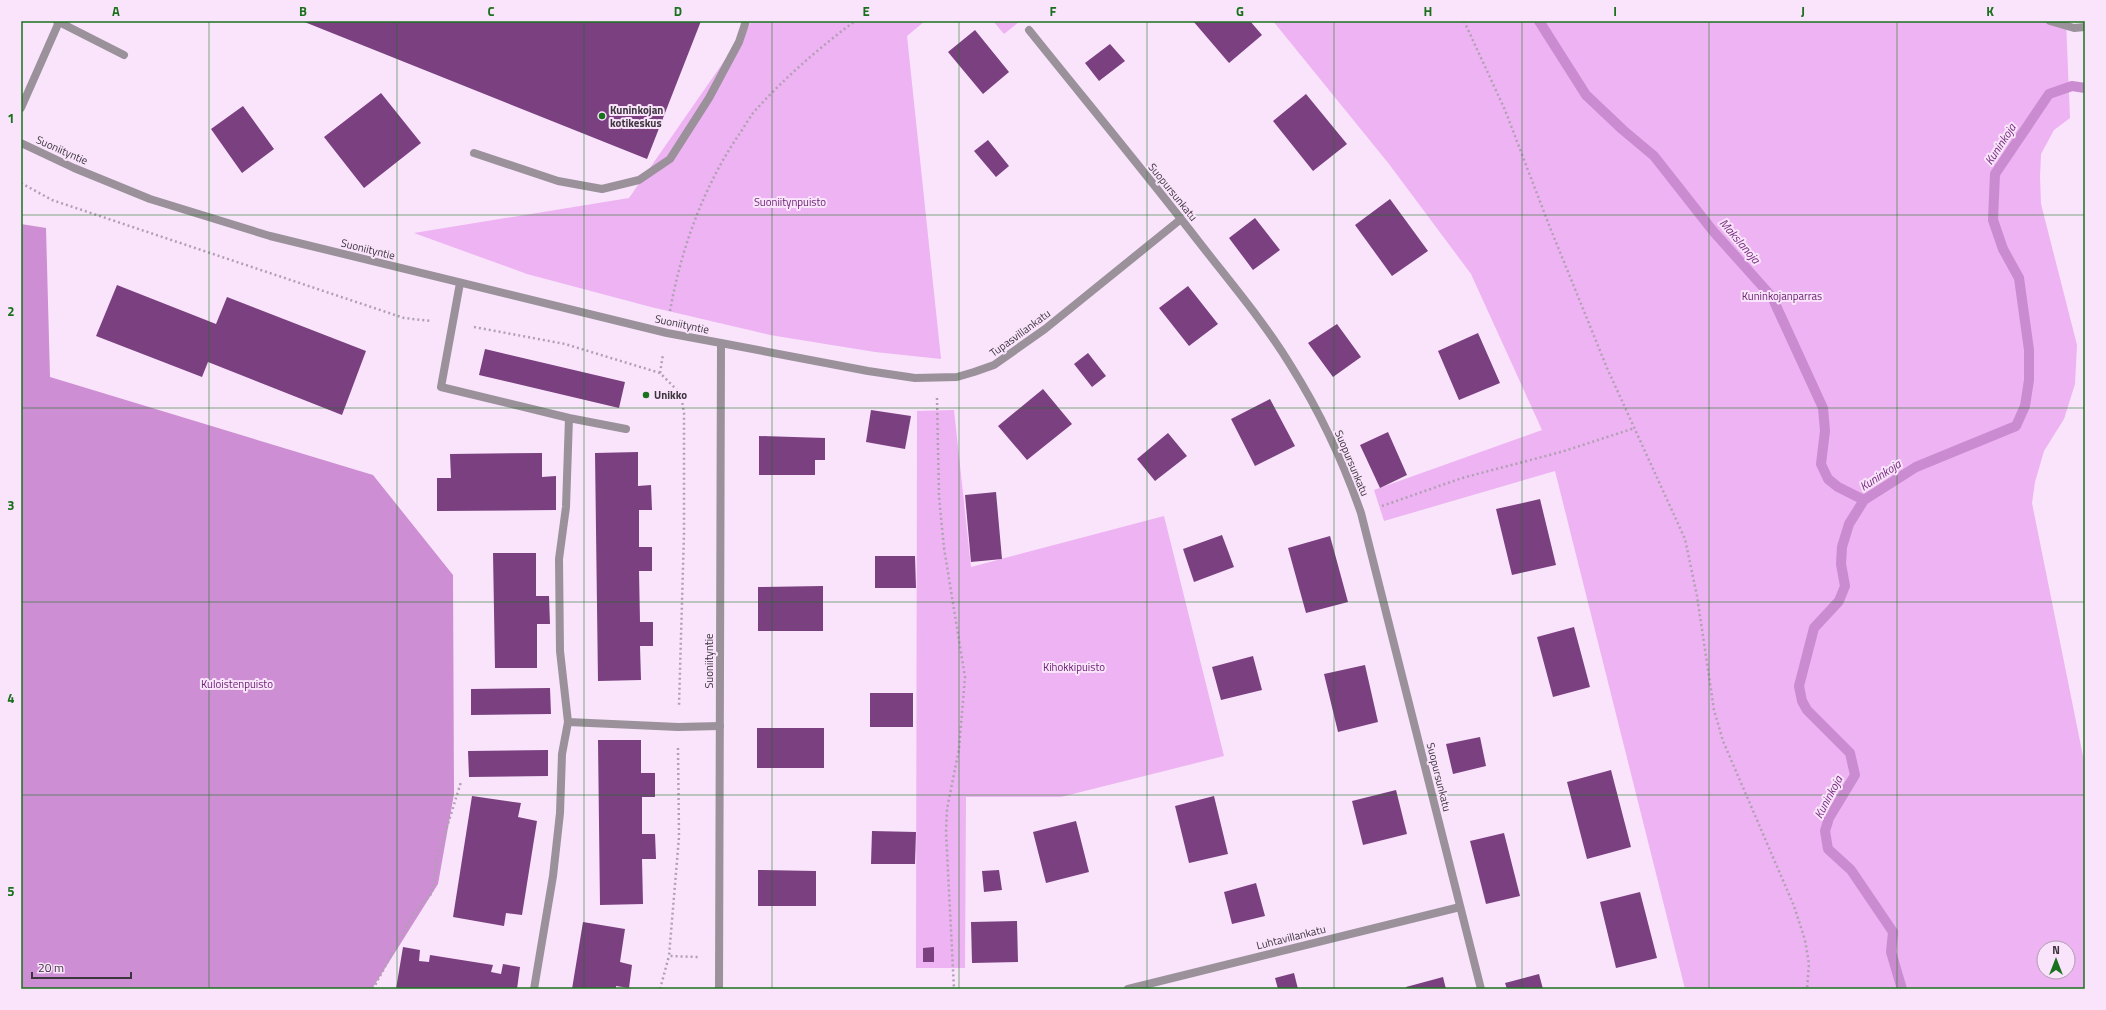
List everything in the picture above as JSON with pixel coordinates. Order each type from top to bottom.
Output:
[{"type":"street","points":[[474,153],[558,181],[602,189],[640,180],[670,159],[709,98],[738,42],[746,21]]},
{"type":"street","points":[[2050,21],[2074,28],[2085,27]]},
{"type":"street","points":[[21,108],[58,22],[124,55]]},
{"type":"street","name":"Suopursunkatu","points":[[1028,30],[1181,219],[1291,364],[1321,419],[1346,472],[1361,513],[1481,989]]},
{"type":"street","name":"Suoniityntie","points":[[21,143],[74,168],[150,199],[270,236],[667,333],[721,343],[719,989]]},
{"type":"street","name":"Tupasvillankatu","points":[[721,343],[868,371],[915,378],[957,377],[994,365],[1045,329],[1181,219]]},
{"type":"street","points":[[460,283],[441,387],[569,418],[626,428]]},
{"type":"street","points":[[534,989],[553,876],[560,813],[562,754],[568,722],[560,651],[560,559],[566,507],[569,418]]},
{"type":"street","points":[[568,722],[678,727],[720,726]]},
{"type":"street","name":"Luhtavillankatu","points":[[1128,989],[1460,907]]},
{"type":"path","points":[[660,373],[684,256],[697,212],[723,159],[753,114],[792,73],[855,21]]},
{"type":"path","points":[[1464,21],[1505,110],[1602,354],[1685,539],[1697,596],[1714,710],[1723,741],[1794,906],[1805,940],[1809,964],[1808,989]]},
{"type":"path","points":[[21,184],[52,200],[404,318],[453,324],[565,344],[660,373],[677,390],[682,401],[684,413],[684,534],[678,727],[679,837],[669,956],[660,989]]},
{"type":"path","points":[[937,378],[939,497],[944,548],[965,677],[959,749],[948,809],[946,832],[954,989]]},
{"type":"path","points":[[1361,513],[1462,478],[1561,452],[1635,428]]},
{"type":"path","points":[[373,989],[414,913],[432,893],[437,859],[461,782]]},
{"type":"path","points":[[669,956],[719,957]]},
{"type":"green space","name":"Suoniitynpuisto","points":[[752,21],[925,21],[907,36],[941,359],[875,352],[770,335],[651,307],[527,274],[414,233],[629,198]]},
{"type":"green space","points":[[993,21],[1020,21],[1004,34]]},
{"type":"green space","name":"Kuninkojanparras","points":[[1273,21],[2066,21],[2070,118],[2054,130],[2041,154],[2040,177],[2041,204],[2077,345],[2075,384],[2064,419],[2044,451],[2035,482],[2032,503],[2085,766],[2085,989],[1685,989],[1555,471],[1384,521],[1374,490],[1542,430],[1471,274],[1389,164]]},
{"type":"green space","name":"Kuloistenpuisto","points":[[21,224],[46,228],[50,377],[373,475],[453,575],[454,794],[438,884],[372,989],[21,989]]},
{"type":"green space","name":"Kihokkipuisto","points":[[954,410],[971,567],[1164,516],[1224,756],[1061,797],[966,797],[965,968],[916,968],[917,411]]},
{"type":"building","name":"Kuninkojan kotikeskus","points":[[302,21],[701,21],[647,159]]},
{"type":"building","points":[[1193,21],[1250,21],[1262,35],[1229,63]]},
{"type":"building","points":[[975,30],[1009,72],[983,94],[948,52]]},
{"type":"building","points":[[1110,44],[1125,61],[1099,81],[1085,63]]},
{"type":"building","points":[[381,93],[421,143],[364,188],[324,137]]},
{"type":"building","points":[[1306,94],[1347,144],[1313,171],[1273,121]]},
{"type":"building","points":[[243,106],[274,149],[242,173],[211,129]]},
{"type":"building","points":[[988,140],[1009,166],[996,177],[974,151]]},
{"type":"building","points":[[1390,199],[1428,251],[1392,276],[1355,225]]},
{"type":"building","points":[[1255,218],[1280,250],[1253,270],[1229,238]]},
{"type":"building","points":[[117,285],[216,324],[227,297],[366,351],[342,415],[208,362],[202,377],[96,336]]},
{"type":"building","points":[[1188,286],[1218,324],[1189,346],[1159,308]]},
{"type":"building","points":[[1337,324],[1361,357],[1333,377],[1308,343]]},
{"type":"building","points":[[1478,333],[1500,383],[1459,400],[1438,351]]},
{"type":"building","points":[[485,349],[625,382],[619,408],[479,375]]},
{"type":"building","points":[[1088,353],[1106,376],[1092,387],[1074,364]]},
{"type":"building","points":[[1043,389],[1072,424],[1027,460],[998,426]]},
{"type":"building","points":[[1270,399],[1295,446],[1255,466],[1231,419]]},
{"type":"building","points":[[871,410],[911,416],[905,449],[866,442]]},
{"type":"building","points":[[1388,432],[1407,475],[1380,488],[1360,445]]},
{"type":"building","points":[[1168,433],[1187,456],[1155,481],[1137,459]]},
{"type":"building","points":[[759,436],[825,438],[825,460],[815,460],[815,475],[759,475]]},
{"type":"building","points":[[638,452],[638,486],[651,485],[652,510],[639,510],[639,547],[652,547],[652,571],[639,571],[640,622],[653,622],[653,646],[640,646],[641,680],[598,681],[595,453]]},
{"type":"building","points":[[542,453],[542,477],[556,476],[556,510],[437,511],[437,478],[451,478],[450,454]]},
{"type":"building","points":[[996,492],[1002,559],[971,562],[965,495]]},
{"type":"building","points":[[1540,499],[1556,565],[1512,575],[1496,509]]},
{"type":"building","points":[[1222,535],[1234,567],[1194,582],[1183,549]]},
{"type":"building","points":[[1330,536],[1348,602],[1306,613],[1288,548]]},
{"type":"building","points":[[493,553],[536,553],[536,596],[549,596],[550,624],[537,624],[537,668],[495,668]]},
{"type":"building","points":[[875,556],[915,556],[916,588],[875,588]]},
{"type":"building","points":[[823,586],[823,631],[758,631],[758,587]]},
{"type":"building","points":[[1574,627],[1590,687],[1553,697],[1537,637]]},
{"type":"building","points":[[1253,656],[1262,690],[1221,700],[1212,667]]},
{"type":"building","points":[[1365,665],[1378,722],[1338,732],[1324,674]]},
{"type":"building","points":[[550,688],[551,714],[471,715],[471,689]]},
{"type":"building","points":[[870,693],[913,693],[913,727],[870,727]]},
{"type":"building","points":[[757,728],[824,728],[824,768],[757,768]]},
{"type":"building","points":[[1480,737],[1486,766],[1453,774],[1446,744]]},
{"type":"building","points":[[598,740],[641,740],[641,773],[655,773],[655,797],[642,797],[642,834],[655,834],[656,859],[642,859],[643,904],[600,905]]},
{"type":"building","points":[[548,750],[548,776],[469,777],[468,751]]},
{"type":"building","points":[[1611,770],[1631,847],[1587,859],[1567,782]]},
{"type":"building","points":[[1396,790],[1407,834],[1363,845],[1352,801]]},
{"type":"building","points":[[472,796],[521,803],[518,817],[537,821],[522,915],[506,913],[504,926],[453,917]]},
{"type":"building","points":[[1214,796],[1228,854],[1189,863],[1175,806]]},
{"type":"building","points":[[1076,821],[1089,872],[1046,883],[1033,832]]},
{"type":"building","points":[[872,831],[916,832],[915,864],[871,864]]},
{"type":"building","points":[[1504,833],[1520,896],[1486,904],[1470,841]]},
{"type":"building","points":[[758,870],[816,871],[816,906],[758,906]]},
{"type":"building","points":[[999,870],[1002,890],[984,892],[982,871]]},
{"type":"building","points":[[1256,883],[1265,916],[1232,924],[1224,892]]},
{"type":"building","points":[[1640,892],[1657,958],[1616,968],[1600,902]]},
{"type":"building","points":[[1017,921],[1018,962],[972,963],[971,922]]},
{"type":"building","points":[[583,922],[625,929],[620,962],[632,965],[629,988],[616,986],[616,989],[572,989]]},
{"type":"building","points":[[403,947],[420,950],[419,961],[429,962],[430,955],[493,965],[491,972],[501,974],[503,964],[520,967],[517,989],[396,989]]},
{"type":"building","points":[[934,947],[934,962],[923,962],[923,948]]},
{"type":"building","points":[[1294,973],[1298,989],[1278,989],[1275,978]]},
{"type":"building","points":[[1539,974],[1543,989],[1507,989],[1505,983]]},
{"type":"building","points":[[1443,977],[1446,989],[1406,989],[1406,987]]},
{"type":"waterway","name":"Makslanoja","points":[[1539,21],[1586,95],[1623,130],[1654,156],[1713,231],[1772,297],[1823,408],[1825,431],[1821,464],[1828,479],[1838,487],[1864,500]]},
{"type":"waterway","name":"Makslanoja","points":[[1902,989],[1891,952],[1893,932],[1851,870],[1828,849],[1825,831],[1829,818],[1855,775],[1850,753],[1807,710],[1802,701],[1799,686],[1814,628],[1839,601],[1845,586],[1841,564],[1842,547],[1849,524],[1864,500],[1916,467],[2016,426],[2025,406],[2029,380],[2029,350],[2019,278],[2003,249],[1993,220],[1995,174],[2049,94],[2072,86],[2085,88]]},
{"type":"place","name":"Kuninkojan kotikeskus","points":[[602,116]]},
{"type":"place","name":"Unikko","points":[[646,395]]},
{"type":"water label","name":"Kuninkoja","points":[[2000,144]]},
{"type":"water label","name":"Kuninkoja","points":[[1880,475]]},
{"type":"water label","name":"Kuninkoja","points":[[1828,797]]}]
